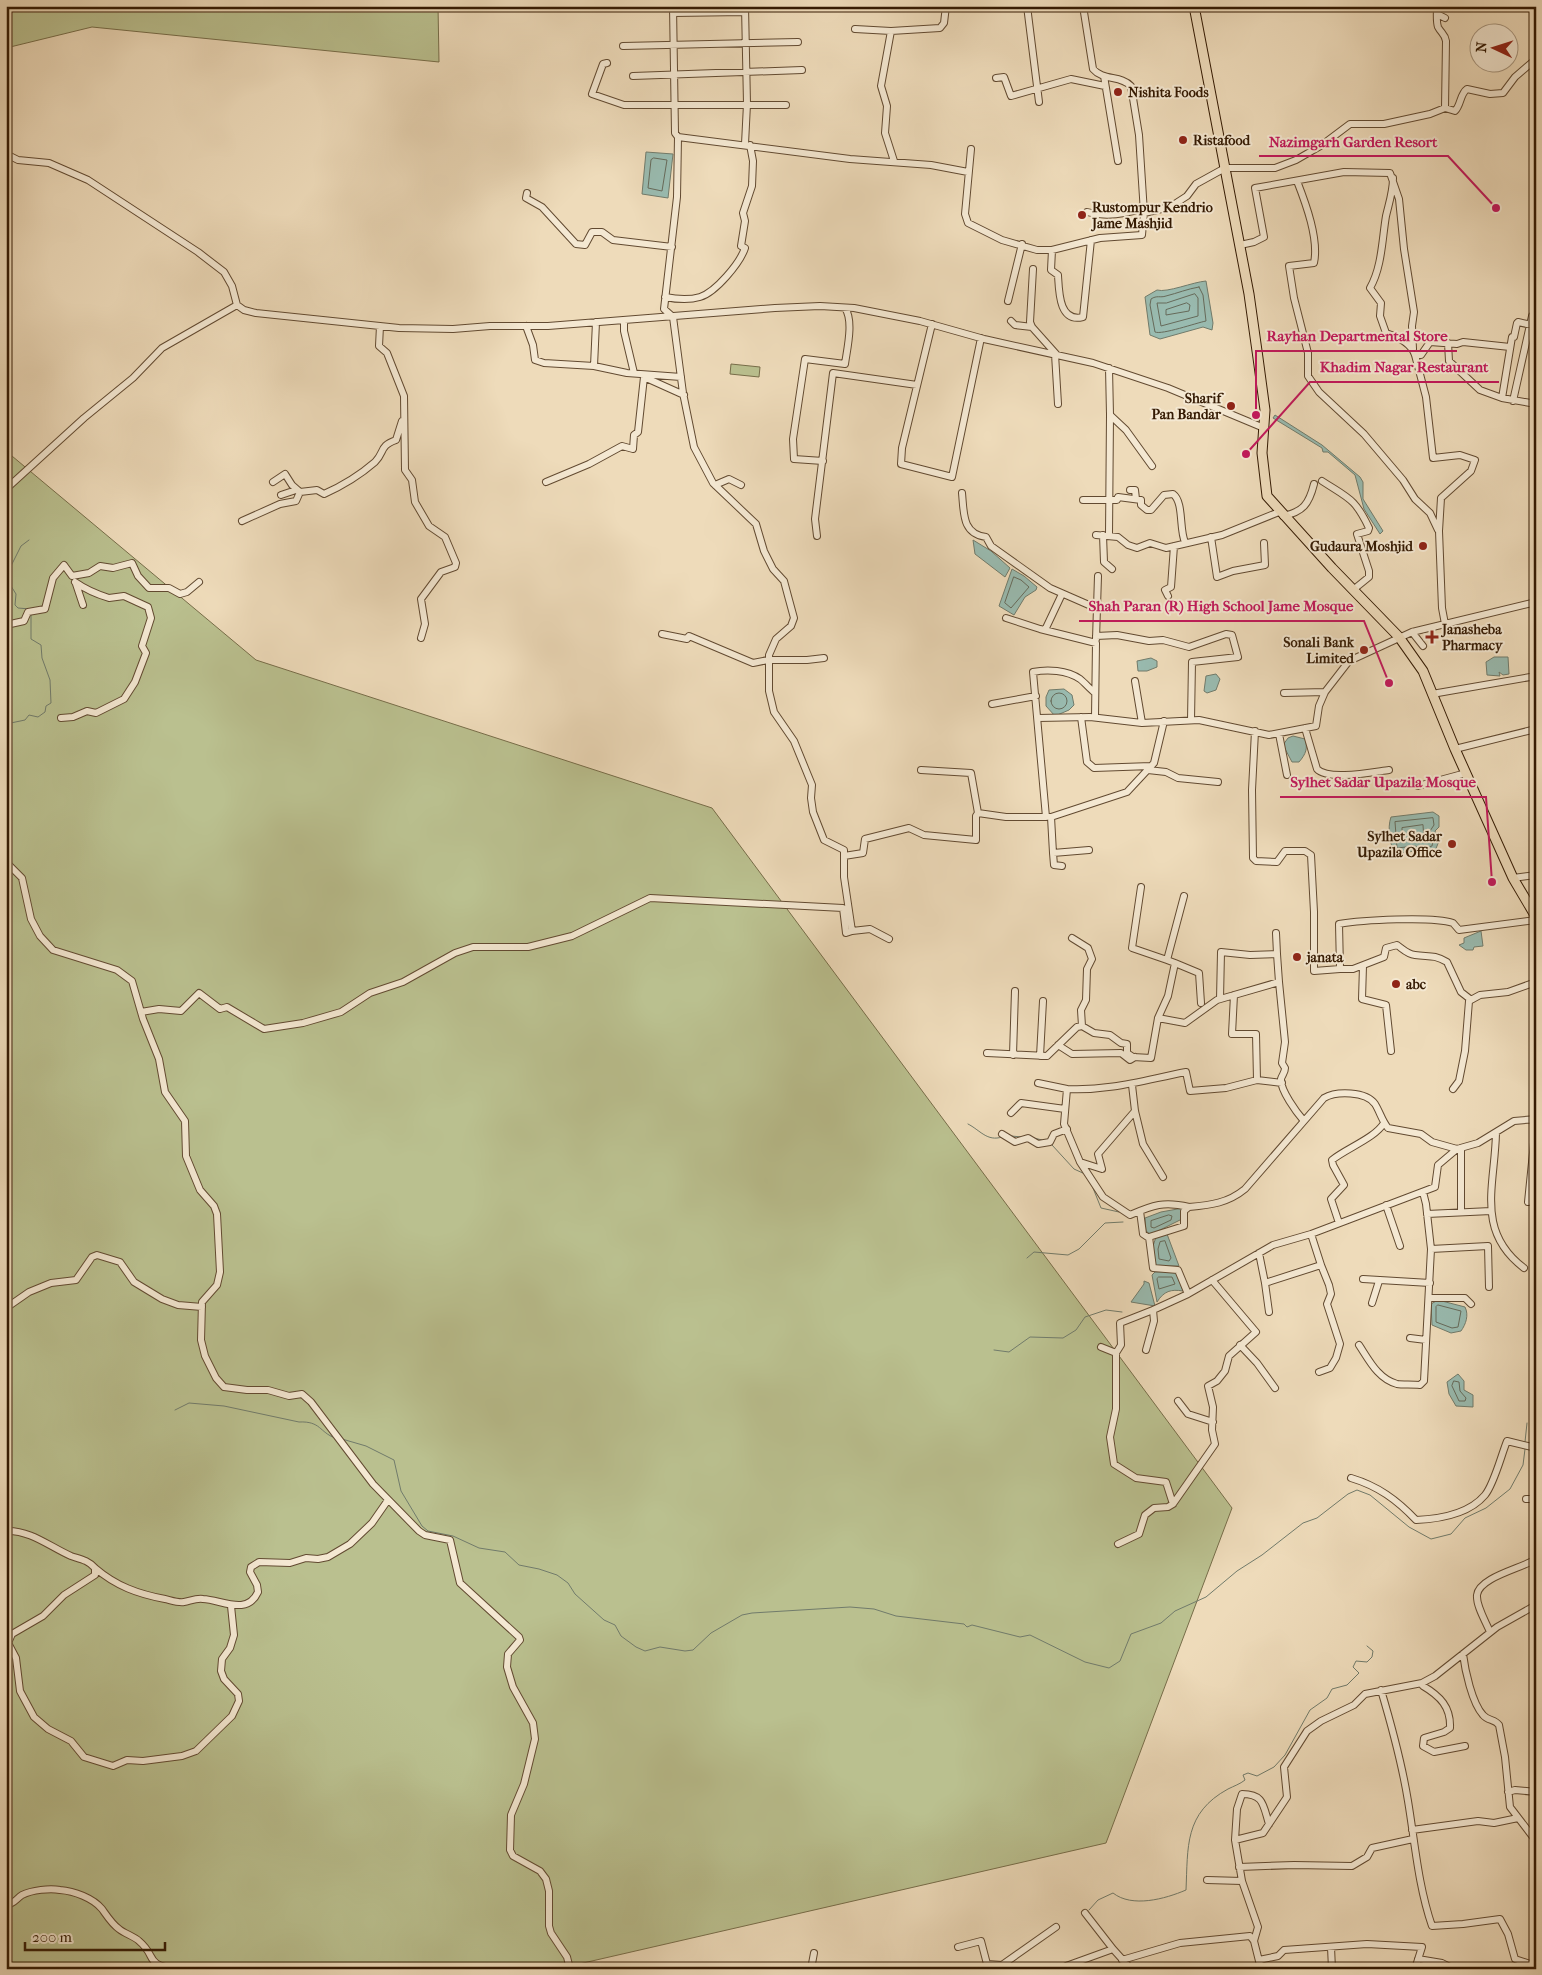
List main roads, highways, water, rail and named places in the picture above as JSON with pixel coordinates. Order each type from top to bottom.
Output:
[{"type":"highway","points":[[1194,6],[1240,245],[1265,410],[1262,454],[1267,496],[1281,514],[1399,637],[1423,671],[1455,749],[1513,878],[1536,918]]},
{"type":"water","points":[[646,152],[673,154],[668,198],[642,194]]},
{"type":"water","points":[[1206,281],[1213,323],[1212,330],[1203,327],[1160,339],[1150,335],[1145,297],[1157,290],[1167,290]]},
{"type":"water","points":[[1275,415],[1322,445],[1360,477],[1363,482],[1363,499],[1383,531],[1380,534],[1364,509],[1355,475],[1328,452],[1323,452],[1322,448],[1273,418]]},
{"type":"water","points":[[973,540],[991,551],[1010,568],[1005,577],[975,554]]},
{"type":"water","points":[[1012,569],[1037,587],[1036,590],[1025,597],[1014,615],[999,606]]},
{"type":"water","points":[[1494,657],[1508,657],[1509,674],[1503,675],[1499,672],[1500,676],[1487,675],[1486,662]]},
{"type":"water","points":[[1151,658],[1157,661],[1157,667],[1147,671],[1138,671],[1137,661]]},
{"type":"water","points":[[1216,674],[1220,679],[1216,690],[1207,693],[1204,691],[1206,676]]},
{"type":"water","points":[[1064,689],[1072,695],[1074,705],[1069,710],[1055,716],[1046,706],[1046,697],[1049,690]]},
{"type":"water","points":[[1293,736],[1305,739],[1306,742],[1306,751],[1299,762],[1292,762],[1283,745],[1288,738]]},
{"type":"water","points":[[1433,812],[1439,816],[1439,827],[1435,831],[1439,841],[1435,851],[1419,854],[1415,851],[1395,854],[1390,836],[1389,826],[1391,817]]},
{"type":"water","points":[[1481,931],[1483,946],[1474,947],[1473,950],[1466,950],[1459,945],[1464,943],[1464,938]]},
{"type":"water","points":[[1183,1208],[1182,1219],[1154,1233],[1150,1234],[1146,1231],[1145,1218],[1161,1212]]},
{"type":"water","points":[[1167,1234],[1179,1266],[1155,1266],[1152,1249],[1156,1237]]},
{"type":"water","points":[[1176,1271],[1183,1291],[1175,1290],[1168,1292],[1162,1295],[1157,1302],[1152,1275],[1155,1272]]},
{"type":"water","points":[[1144,1281],[1149,1283],[1155,1306],[1131,1302],[1144,1284]]},
{"type":"water","points":[[1438,1300],[1465,1307],[1466,1319],[1461,1331],[1451,1333],[1432,1325],[1431,1304]]},
{"type":"water","points":[[1458,1374],[1464,1381],[1464,1390],[1473,1395],[1473,1407],[1456,1406],[1449,1394],[1447,1382]]},
{"type":"waterway","points":[[6,576],[21,546],[29,540]]},
{"type":"waterway","points":[[6,578],[16,594],[15,605],[18,608],[30,609]]},
{"type":"waterway","points":[[6,724],[25,720],[29,715],[38,717],[45,712],[46,706],[51,703],[50,680],[42,658],[41,645],[31,639],[31,615]]},
{"type":"waterway","points":[[968,1124],[988,1137],[1002,1137]]},
{"type":"waterway","points":[[1011,1136],[1022,1137]]},
{"type":"waterway","points":[[1066,1137],[1071,1147]]},
{"type":"waterway","points":[[1034,1138],[1042,1140]]},
{"type":"waterway","points":[[1052,1145],[1074,1169],[1085,1174]]},
{"type":"waterway","points":[[1091,1183],[1101,1208],[1119,1212]]},
{"type":"waterway","points":[[1027,1258],[1034,1252],[1068,1255],[1079,1249],[1105,1223],[1123,1222]]},
{"type":"waterway","points":[[994,1350],[1009,1352],[1030,1337],[1063,1338],[1076,1330],[1085,1317],[1106,1310],[1122,1312]]},
{"type":"waterway","points":[[175,1410],[189,1403],[224,1406],[312,1423],[335,1438]]},
{"type":"waterway","points":[[1525,1442],[1527,1423]]},
{"type":"waterway","points":[[342,1439],[366,1446],[394,1460],[401,1491],[422,1526],[428,1531],[453,1536],[479,1548],[505,1552],[519,1565],[557,1575],[568,1583],[575,1594],[604,1620],[615,1625],[621,1636],[645,1651],[660,1647],[685,1651],[693,1650],[711,1633],[742,1615],[850,1607],[874,1609],[896,1616],[964,1624],[967,1627],[972,1625],[1020,1637],[1030,1635],[1085,1662],[1109,1668],[1120,1661],[1131,1634],[1161,1623],[1175,1611],[1206,1597],[1237,1571],[1262,1555],[1303,1523],[1317,1518],[1348,1494],[1357,1490],[1370,1495],[1409,1527],[1431,1539],[1451,1534],[1465,1518],[1486,1508],[1510,1489],[1523,1465],[1525,1449]]},
{"type":"waterway","points":[[1089,1910],[1098,1900],[1113,1893],[1121,1898],[1139,1901],[1159,1899],[1186,1890],[1187,1859],[1191,1832],[1203,1809],[1214,1798],[1245,1780],[1243,1775],[1248,1773],[1257,1776],[1274,1767],[1285,1755],[1310,1710],[1327,1698],[1332,1689],[1347,1685],[1359,1673],[1353,1667],[1356,1661],[1367,1662],[1372,1657],[1373,1651],[1367,1646]]},
{"type":"place","name":"Nishita Foods","points":[[1118,92]]},
{"type":"place","name":"Ristafood","points":[[1183,140]]},
{"type":"place","name":"Nazimgarh Garden Resort","points":[[1496,208]]},
{"type":"place","name":"Rustompur Kendrio Jame Mashjid","points":[[1082,215]]},
{"type":"place","name":"Sharif Pan Bandar","points":[[1231,406]]},
{"type":"place","name":"Rayhan Departmental Store","points":[[1256,415]]},
{"type":"place","name":"Khadim Nagar Restaurant","points":[[1246,454]]},
{"type":"place","name":"Gudaura Moshjid","points":[[1423,546]]},
{"type":"place","name":"Janasheba Pharmacy","points":[[1432,637]]},
{"type":"place","name":"Sonali Bank Limited","points":[[1364,650]]},
{"type":"place","name":"Shah Paran (R) High School Jame Mosque","points":[[1389,683]]},
{"type":"place","name":"Sylhet Sadar Upazila Office","points":[[1452,844]]},
{"type":"place","name":"Sylhet Sadar Upazila Mosque","points":[[1492,882]]},
{"type":"place","name":"janata","points":[[1297,957]]},
{"type":"place","name":"abc","points":[[1396,984]]}]
